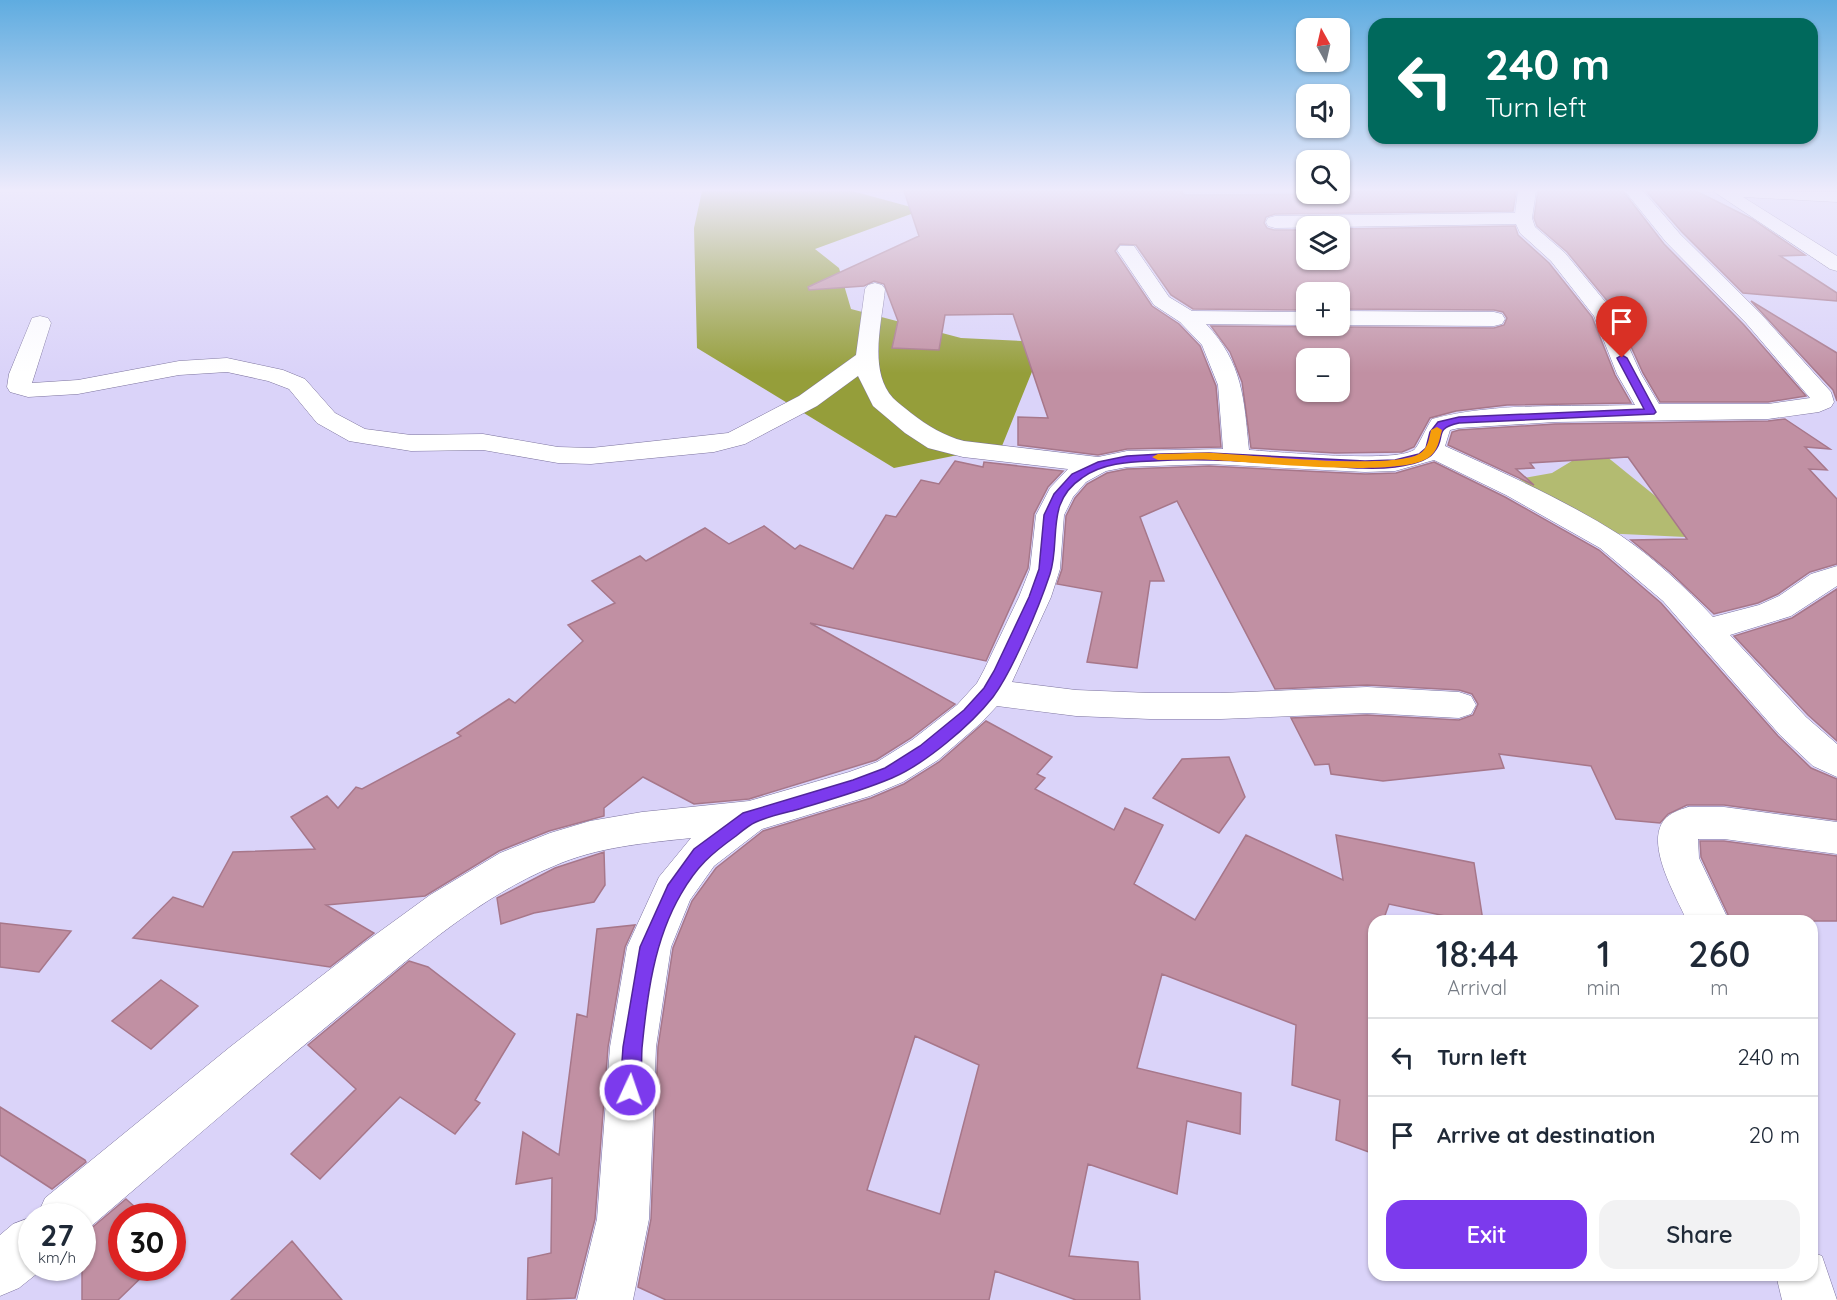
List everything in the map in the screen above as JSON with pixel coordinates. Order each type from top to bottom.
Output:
[{"type":"street","points":[[1128,252],[1161,301],[1188,317],[1212,343],[1230,385],[1237,458]]},
{"type":"street","points":[[1552,252],[1604,315],[1629,374],[1651,412]]},
{"type":"street","points":[[79,1203],[328,998],[446,906],[501,872],[540,853],[577,840],[619,830],[749,817],[857,785],[890,772],[925,750],[954,727],[989,692],[1026,617],[1045,569],[1050,515],[1060,494],[1076,476],[1098,465],[1127,459],[1161,457],[1395,463],[1422,457],[1431,449],[1435,432],[1441,424],[1459,420],[1796,409],[1818,405],[1822,402],[1822,397],[1745,310],[1685,252]]},
{"type":"street","points":[[1815,252],[1837,266]]},
{"type":"street","points":[[875,289],[867,358],[870,379],[882,401],[914,428],[936,442],[963,449],[1098,465]]},
{"type":"street","points":[[1188,317],[1296,318]]},
{"type":"street","points":[[1350,318],[1494,320]]},
{"type":"street","points":[[40,323],[21,374],[19,387],[28,390],[78,387],[178,368],[226,365],[275,375],[297,384],[326,418],[358,436],[400,442],[483,442],[558,455],[620,454],[714,444],[736,439],[808,401],[867,358]]},
{"type":"street","points":[[1431,449],[1516,489],[1610,542],[1674,594],[1793,726],[1837,763]]},
{"type":"street","points":[[1706,629],[1760,617],[1790,603],[1820,579],[1837,576]]},
{"type":"street","points":[[989,692],[1076,703],[1150,706],[1221,706],[1367,699],[1459,705]]},
{"type":"street","points":[[605,1300],[622,1219],[633,1047],[648,947],[674,890],[700,854],[749,817]]},
{"type":"street","points":[[1705,915],[1679,858],[1678,831],[1688,823],[1724,823],[1837,838]]},
{"type":"street","points":[[0,1269],[18,1254]]},
{"type":"street","points":[[1805,1281],[1810,1300]]},
{"type":"green space","points":[[695,252],[818,252],[839,268],[851,309],[961,338],[1044,342],[1002,446],[894,468],[697,348]]},
{"type":"green space","points":[[1595,447],[1707,538],[1601,533],[1519,479],[1552,473]]},
{"type":"building","points":[[885,252],[1115,252],[1152,306],[1179,324],[1200,346],[1216,386],[1221,447],[1127,449],[1098,455],[1018,445],[1018,417],[1048,418],[1013,314],[945,315],[939,350],[892,348],[898,321],[884,284],[874,281],[864,286],[809,290],[808,287]]},
{"type":"building","points":[[1141,252],[1296,252],[1296,270],[1350,270],[1350,252],[1536,252],[1549,263],[1592,317],[1615,375],[1631,403],[1507,405],[1456,411],[1430,418],[1414,447],[1402,452],[1335,453],[1251,448],[1242,382],[1230,352],[1211,326],[1296,327],[1296,336],[1350,336],[1350,327],[1494,328],[1504,325],[1507,318],[1503,312],[1494,310],[1350,309],[1350,282],[1296,282],[1296,310],[1193,309],[1171,295]]},
{"type":"building","points":[[1567,252],[1672,252],[1744,325],[1806,396],[1768,402],[1660,402],[1643,373],[1614,309]]},
{"type":"building","points":[[1702,252],[1800,252],[1805,255],[1780,256],[1837,293],[1837,301],[1743,293]]},
{"type":"building","points":[[1751,301],[1837,353],[1837,401],[1833,390]]},
{"type":"building","points":[[1785,419],[1830,449],[1805,447],[1827,470],[1809,469],[1837,499],[1837,564],[1810,572],[1778,594],[1758,603],[1714,614],[1670,572],[1631,540],[1687,539],[1628,457],[1530,463],[1534,468],[1516,469],[1534,485],[1448,445],[1452,432],[1459,430],[1555,424]]},
{"type":"building","points":[[955,461],[983,467],[984,462],[1063,471],[1048,487],[1034,514],[1028,568],[986,661],[810,623],[955,704],[911,738],[876,760],[749,799],[694,804],[643,777],[604,808],[604,816],[549,831],[499,851],[425,896],[326,905],[374,933],[330,967],[133,938],[173,897],[203,907],[233,852],[315,849],[291,817],[327,796],[338,808],[356,787],[362,789],[461,736],[457,733],[509,699],[515,703],[583,641],[568,625],[615,603],[592,581],[640,556],[646,561],[705,528],[729,544],[764,526],[795,549],[800,545],[853,569],[886,515],[896,517],[921,480],[939,484]]},
{"type":"building","points":[[1434,462],[1505,497],[1599,550],[1661,603],[1778,736],[1811,768],[1837,779],[1837,820],[1724,805],[1687,805],[1668,814],[1660,823],[1616,819],[1591,766],[1499,754],[1504,768],[1383,781],[1331,774],[1329,764],[1315,765],[1291,718],[1367,715],[1459,720],[1473,715],[1478,704],[1472,694],[1459,690],[1367,685],[1275,689],[1177,501],[1140,517],[1164,581],[1150,581],[1137,668],[1087,662],[1102,592],[1057,584],[1062,569],[1066,516],[1075,498],[1087,484],[1107,473],[1127,469],[1209,466],[1365,474],[1396,473]]},
{"type":"building","points":[[1837,589],[1837,741],[1808,715],[1734,636],[1792,618]]},
{"type":"building","points":[[986,721],[1052,757],[1037,774],[1045,778],[1035,789],[1114,830],[1125,808],[1163,825],[1134,884],[1195,920],[1246,835],[1343,880],[1336,835],[1474,863],[1482,915],[1441,915],[1389,904],[1385,915],[1368,915],[1368,1152],[1336,1140],[1340,1100],[1292,1085],[1296,1025],[1162,974],[1137,1068],[1241,1093],[1240,1134],[1187,1121],[1177,1194],[1088,1164],[1069,1256],[1138,1262],[1140,1300],[1076,1300],[995,1271],[989,1300],[666,1300],[638,1287],[651,1219],[658,1047],[673,948],[692,901],[716,868],[763,831],[871,798],[904,784],[939,762]],"holes":[[[915,1036],[979,1065],[940,1214],[867,1190]]]},
{"type":"building","points":[[1229,757],[1245,797],[1219,833],[1153,798],[1182,759]]},
{"type":"building","points":[[1700,841],[1724,841],[1837,856],[1837,921],[1818,921],[1818,915],[1728,915],[1701,857]]},
{"type":"building","points":[[604,852],[605,885],[594,902],[534,913],[501,924],[497,898],[555,868]]},
{"type":"building","points":[[0,923],[71,931],[39,972],[0,967]]},
{"type":"building","points":[[635,925],[625,947],[608,1047],[595,1219],[575,1298],[527,1300],[528,1258],[551,1253],[552,1178],[516,1184],[523,1132],[559,1155],[577,1014],[587,1017],[597,929]]},
{"type":"building","points":[[409,961],[428,967],[515,1034],[475,1100],[480,1103],[455,1134],[400,1097],[320,1179],[291,1154],[356,1089],[308,1045]]},
{"type":"building","points":[[161,980],[198,1006],[151,1049],[112,1021]]},
{"type":"building","points":[[0,1107],[86,1162],[52,1189],[0,1155]]},
{"type":"building","points":[[108,1214],[108,1281],[138,1281],[118,1300],[82,1300],[82,1281],[96,1281],[96,1224]]},
{"type":"building","points":[[292,1241],[342,1300],[231,1300]]},
{"type":"slow traffic","points":[[1158,457],[1209,456],[1365,464],[1395,463],[1422,457],[1431,449],[1437,430]]},
{"type":"route","points":[[630,1090],[633,1047],[648,947],[674,890],[700,854],[749,817],[857,785],[890,772],[925,750],[969,714],[989,692],[1001,671],[1035,597],[1045,569],[1050,515],[1060,494],[1076,476],[1098,465],[1127,459],[1161,457],[1209,456],[1365,464],[1395,463],[1422,457],[1431,449],[1435,432],[1441,424],[1459,420],[1483,417],[1651,412],[1622,358]]}]
